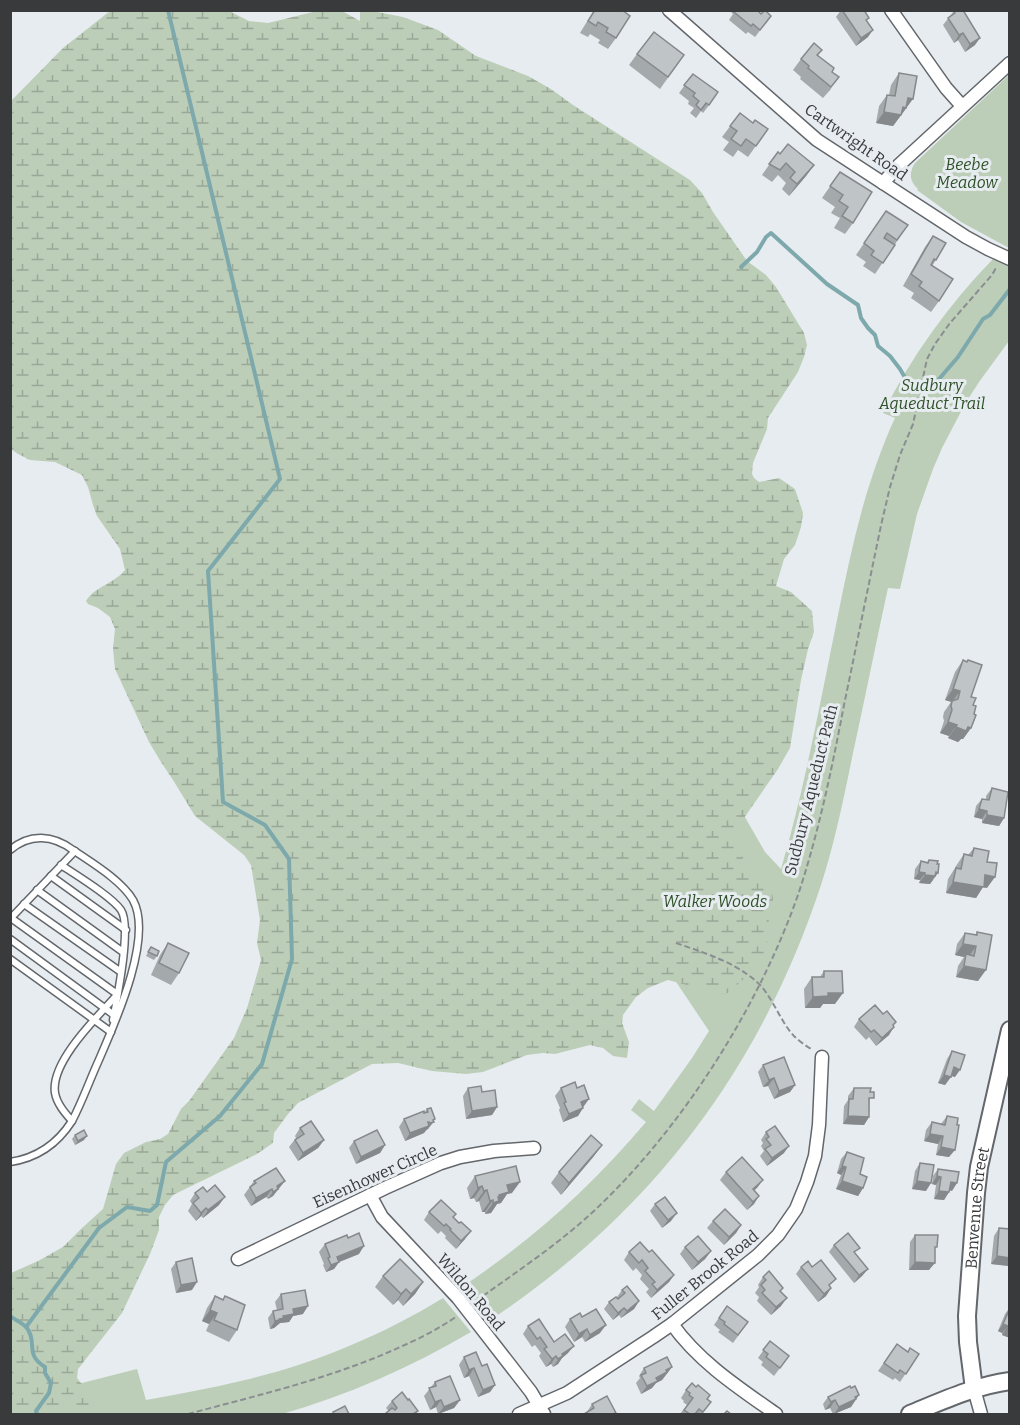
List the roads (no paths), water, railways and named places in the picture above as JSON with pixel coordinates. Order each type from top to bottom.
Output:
[{"type":"street","name":"Cartwright Road","points":[[669,10],[817,140],[966,237],[1006,258]]},
{"type":"street","points":[[891,10],[946,88],[962,106]]},
{"type":"street","points":[[883,183],[899,165],[1010,63]]},
{"type":"street","name":"Benvenue Street","points":[[974,1389],[967,1316],[975,1193],[1010,1030]]},
{"type":"street","name":"Fuller Brook Road","points":[[519,1414],[542,1410],[672,1324],[758,1255],[778,1235],[804,1191],[815,1156],[819,1125],[822,1057]]},
{"type":"street","name":"Eisenhower Circle","points":[[238,1259],[431,1167],[460,1157],[494,1151],[534,1148]]},
{"type":"street","name":"Wildon Road","points":[[370,1195],[382,1217],[466,1309],[533,1395],[542,1410]]},
{"type":"street","points":[[672,1324],[692,1347],[724,1377],[776,1414]]},
{"type":"street","points":[[910,1414],[986,1384],[1010,1381]]},
{"type":"street","points":[[974,1389],[981,1414]]},
{"type":"lane","points":[[10,850],[22,842],[40,838],[61,842],[118,884],[132,898],[138,921],[138,935],[126,994],[72,1121],[61,1136],[46,1148],[25,1159],[10,1162]]},
{"type":"lane","points":[[75,851],[11,919],[117,994]]},
{"type":"lane","points":[[61,865],[116,905],[124,916],[126,930],[111,1032]]},
{"type":"lane","points":[[51,876],[126,930]]},
{"type":"lane","points":[[37,890],[123,952]]},
{"type":"lane","points":[[24,904],[121,972]]},
{"type":"lane","points":[[10,939],[114,1015]]},
{"type":"lane","points":[[10,959],[111,1032]]},
{"type":"lane","points":[[72,1121],[57,1100],[55,1086],[61,1065],[70,1050],[130,980]]},
{"type":"waterway","points":[[26,1327],[99,1228],[127,1207],[150,1211],[157,1205],[166,1162],[220,1116],[262,1064],[292,959],[289,859],[265,825],[223,802],[208,571],[280,479],[168,10]]},
{"type":"waterway","points":[[741,267],[757,252],[771,233],[827,284],[858,305],[861,318],[875,335],[878,346],[900,369],[908,386],[926,388],[933,386],[958,357],[983,319],[990,315],[1010,289]]},
{"type":"waterway","points":[[10,1316],[27,1328],[32,1339],[35,1358],[45,1367],[45,1373],[51,1383],[49,1393],[36,1411],[37,1414]]},
{"type":"park label","name":"Beebe Meadow","points":[[967,173]]},
{"type":"park label","name":"Sudbury Aqueduct Trail","points":[[932,394]]},
{"type":"park label","name":"Walker Woods","points":[[715,901]]}]
